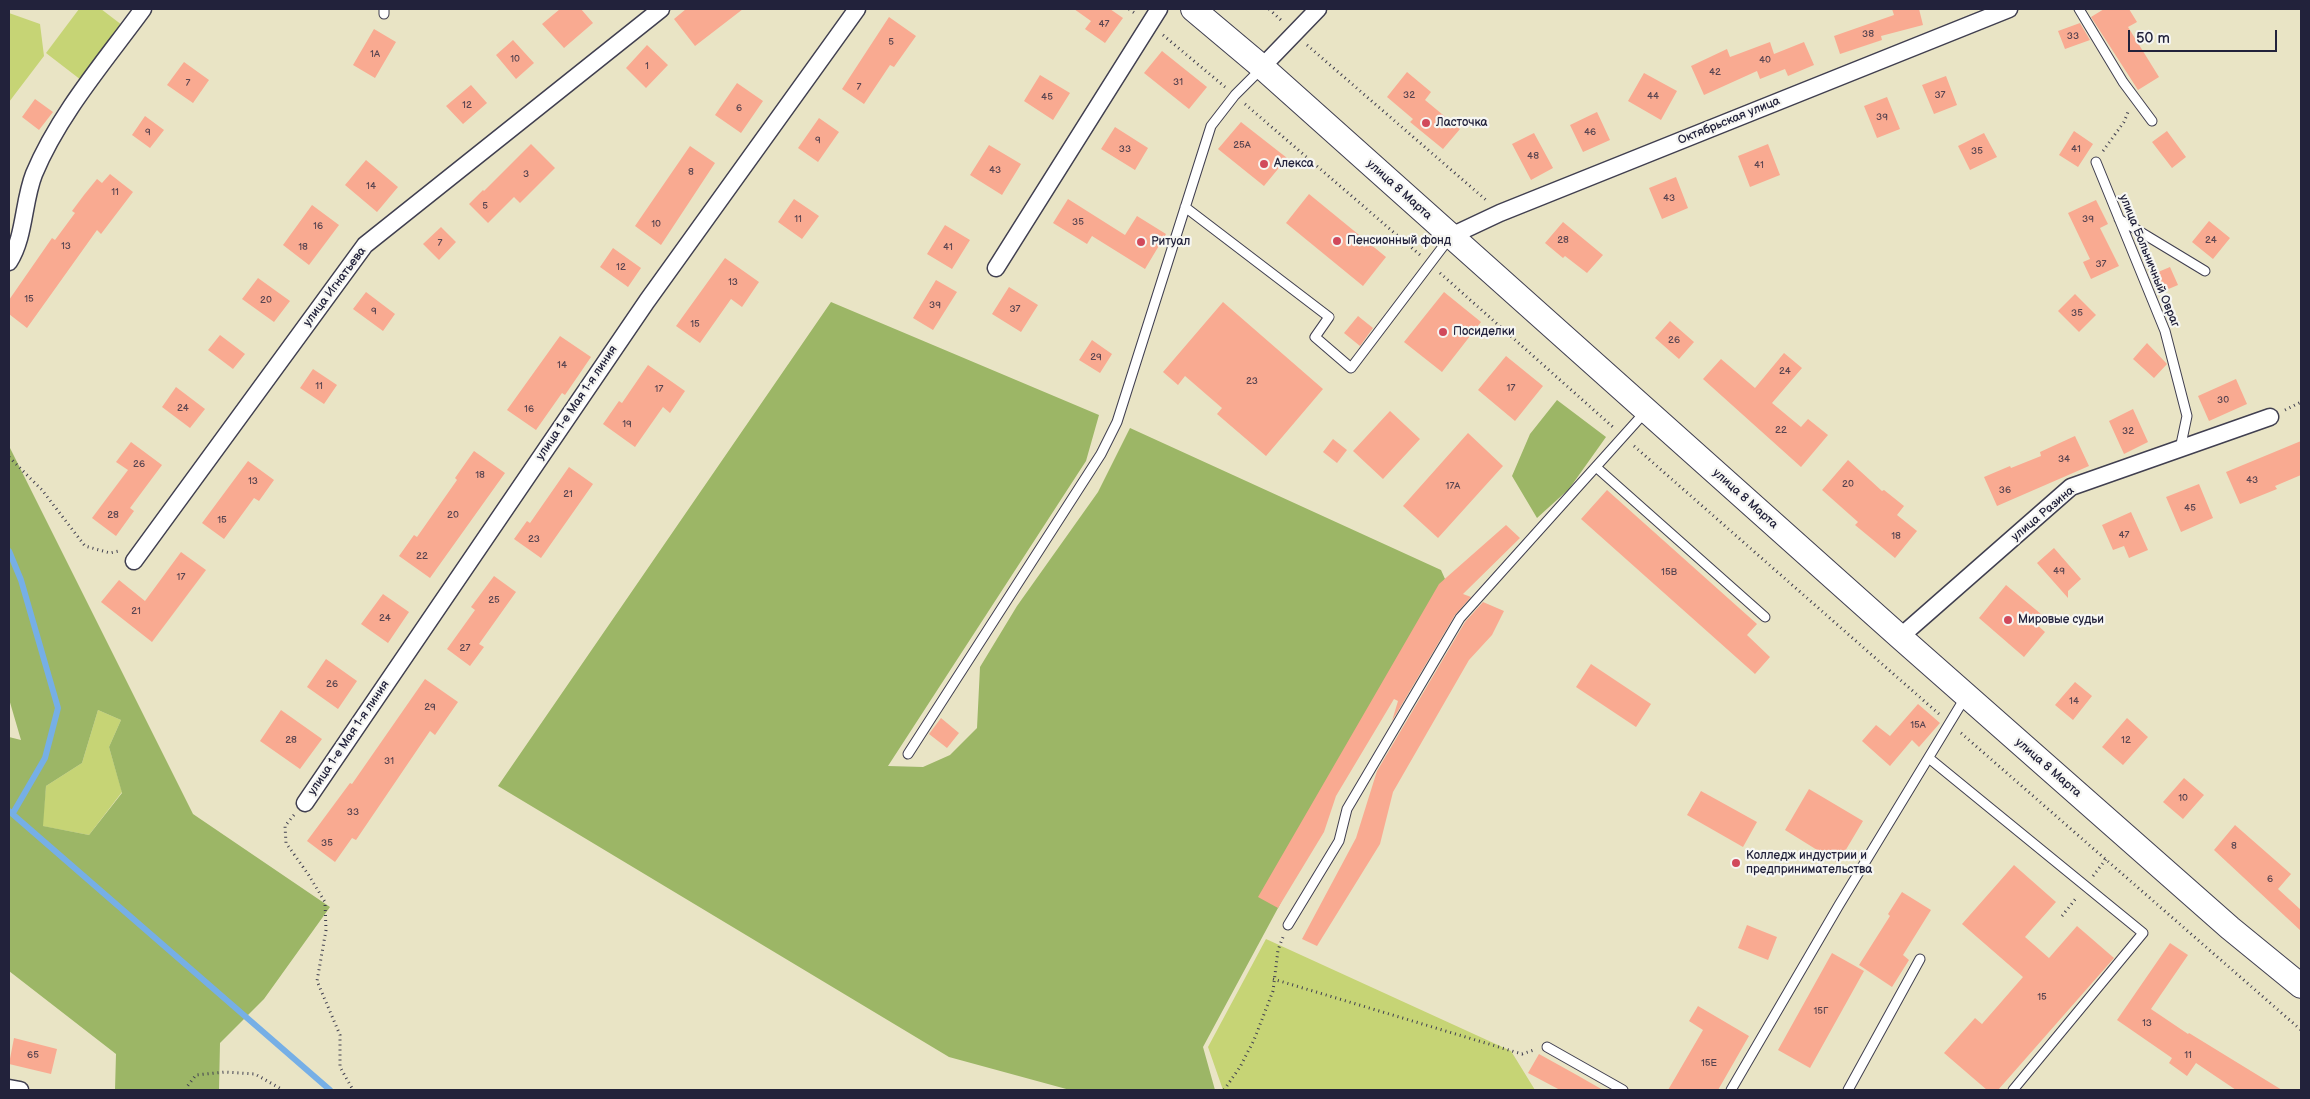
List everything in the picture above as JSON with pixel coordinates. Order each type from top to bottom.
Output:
[{"type":"main road","name":"улица 8 Марта","points":[[1193,9],[1262,67],[1900,638],[2230,928],[2301,986]]},
{"type":"street","points":[[9,262],[21,229],[34,175],[69,109],[143,9]]},
{"type":"street","name":"улица Игнатьева","points":[[134,562],[365,245],[661,9]]},
{"type":"street","name":"улица 1-е Мая 1-я линия","points":[[305,803],[647,301],[857,9]]},
{"type":"street","points":[[996,268],[1158,9]]},
{"type":"street","points":[[1262,67],[1295,35],[1318,9]]},
{"type":"street","name":"Октябрьская улица","points":[[1451,236],[1500,212],[2009,9]]},
{"type":"street","name":"улица Разина","points":[[1900,638],[2071,487],[2270,416]]},
{"type":"street","points":[[9,1088],[20,1090]]},
{"type":"lane","points":[[2079,9],[2123,82],[2152,122]]},
{"type":"lane","points":[[908,754],[1101,454],[1117,422],[1211,126],[1235,95],[1262,67]]},
{"type":"lane","name":"улица Больничный Овраг","points":[[2096,162],[2165,331],[2187,416],[2180,449]]},
{"type":"lane","points":[[1186,207],[1329,316],[1315,337],[1352,368],[1451,236]]},
{"type":"lane","points":[[2119,219],[2205,271]]},
{"type":"lane","points":[[1288,925],[1340,841],[1347,809],[1460,618],[1646,411]]},
{"type":"lane","points":[[1596,467],[1765,617]]},
{"type":"lane","points":[[1731,1090],[1839,905],[1930,759],[1966,696]]},
{"type":"lane","points":[[1930,759],[2142,933],[2013,1090]]},
{"type":"lane","points":[[1848,1090],[1920,959]]},
{"type":"lane","points":[[1547,1047],[1623,1090]]},
{"type":"path","points":[[1129,9],[1235,95],[1430,264],[1950,724],[2301,1030]]},
{"type":"path","points":[[1269,9],[1295,35],[1500,212]]},
{"type":"path","points":[[2096,162],[2124,122]]},
{"type":"path","points":[[9,457],[42,490],[85,546],[110,553],[146,543]]},
{"type":"path","points":[[305,803],[285,826],[286,843],[325,902],[326,930],[317,981],[340,1035],[340,1067],[353,1090]]},
{"type":"path","points":[[1224,1090],[1240,1067],[1254,1040],[1273,991],[1278,950],[1288,925]]},
{"type":"path","points":[[1273,979],[1522,1054],[1547,1047]]},
{"type":"path","points":[[186,1090],[196,1075],[226,1072],[255,1074],[283,1090]]},
{"type":"green space","points":[[79,9],[101,9],[122,25],[81,80],[46,53]]},
{"type":"green space","points":[[9,13],[40,24],[44,56],[9,102]]},
{"type":"green space","points":[[831,302],[1099,415],[1086,461],[888,766],[923,767],[950,755],[977,728],[980,667],[1017,606],[1098,492],[1130,428],[1441,570],[1445,579],[1278,908],[1203,1047],[1215,1090],[1070,1090],[949,1057],[498,786]]},
{"type":"green space","points":[[1557,400],[1606,437],[1569,489],[1537,518],[1512,476],[1530,434]]},
{"type":"green space","points":[[9,446],[193,814],[330,907],[264,999],[220,1043],[219,1090],[115,1090],[116,1054],[9,971],[9,737],[21,740],[9,699]],"holes":[[[98,710],[121,720],[109,747],[122,793],[89,835],[43,826],[46,786],[82,763]]]},
{"type":"green space","points":[[98,710],[121,720],[109,747],[122,792],[89,835],[42,826],[46,786],[82,763]]},
{"type":"green space","points":[[1266,939],[1511,1051],[1535,1090],[1223,1090],[1208,1047]]},
{"type":"building","points":[[560,9],[581,9],[593,23],[564,48],[542,24]]},
{"type":"building","points":[[686,9],[743,9],[695,46],[674,19]]},
{"type":"building","points":[[1074,9],[1110,9],[1123,18],[1105,43],[1085,29],[1091,21]]},
{"type":"building","points":[[1892,9],[1919,9],[1923,25],[1881,36],[1882,40],[1840,54],[1834,36],[1894,15]]},
{"type":"building","points":[[2104,9],[2129,9],[2137,22],[2128,27],[2159,77],[2138,90],[2091,17]]},
{"type":"building","points":[[889,17],[916,36],[894,67],[890,65],[864,104],[842,89]]},
{"type":"building","points":[[2080,23],[2090,40],[2065,49],[2058,31]]},
{"type":"building","points":[[374,29],[396,42],[375,78],[353,65]]},
{"type":"building","points":[[513,40],[534,63],[516,79],[496,55]]},
{"type":"building","points":[[1770,42],[1774,54],[1804,42],[1814,65],[1788,76],[1785,69],[1760,79],[1757,71],[1704,95],[1691,66],[1727,49],[1730,57]]},
{"type":"building","points":[[647,45],[668,65],[646,88],[626,68]]},
{"type":"building","points":[[1162,51],[1207,87],[1189,109],[1144,73]]},
{"type":"building","points":[[184,62],[209,80],[193,103],[167,85]]},
{"type":"building","points":[[1407,72],[1431,92],[1425,100],[1460,129],[1443,149],[1410,122],[1413,119],[1387,97]]},
{"type":"building","points":[[1644,73],[1677,91],[1661,120],[1628,101]]},
{"type":"building","points":[[1040,75],[1070,93],[1053,120],[1024,101]]},
{"type":"building","points":[[1946,76],[1957,105],[1934,114],[1922,85]]},
{"type":"building","points":[[737,83],[763,101],[741,133],[715,115]]},
{"type":"building","points":[[471,85],[487,103],[463,124],[446,106]]},
{"type":"building","points":[[1887,97],[1900,129],[1877,138],[1864,106]]},
{"type":"building","points":[[35,99],[53,112],[39,130],[22,117]]},
{"type":"building","points":[[1597,112],[1610,140],[1583,152],[1570,125]]},
{"type":"building","points":[[145,116],[164,130],[150,148],[132,135]]},
{"type":"building","points":[[819,118],[839,132],[818,162],[798,148]]},
{"type":"building","points":[[1241,122],[1287,158],[1264,186],[1218,149]]},
{"type":"building","points":[[1115,127],[1148,148],[1135,170],[1101,149]]},
{"type":"building","points":[[2074,131],[2093,144],[2078,167],[2059,155]]},
{"type":"building","points":[[2167,131],[2186,157],[2172,168],[2152,142]]},
{"type":"building","points":[[1534,133],[1553,168],[1531,180],[1512,144]]},
{"type":"building","points":[[1984,133],[1997,157],[1970,170],[1958,146]]},
{"type":"building","points":[[531,144],[555,168],[520,203],[514,197],[488,223],[469,204]]},
{"type":"building","points":[[1768,144],[1780,175],[1750,187],[1738,156]]},
{"type":"building","points":[[989,145],[1021,164],[1002,195],[970,175]]},
{"type":"building","points":[[690,146],[715,163],[661,245],[635,226]]},
{"type":"building","points":[[366,160],[398,187],[377,212],[345,185]]},
{"type":"building","points":[[110,174],[133,192],[101,234],[97,230],[27,328],[9,314],[9,300],[52,238],[55,240],[75,213],[72,211],[84,195],[97,179],[102,183]]},
{"type":"building","points":[[1676,177],[1688,208],[1662,219],[1649,188]]},
{"type":"building","name":"Пенсионный фонд","points":[[1309,194],[1386,257],[1363,286],[1286,223]]},
{"type":"building","points":[[794,199],[819,216],[802,239],[778,222]]},
{"type":"building","points":[[1068,199],[1125,235],[1137,216],[1166,234],[1145,269],[1092,236],[1087,244],[1053,223]]},
{"type":"building","points":[[2096,200],[2108,224],[2100,228],[2119,266],[2091,279],[2083,262],[2090,259],[2068,213]]},
{"type":"building","points":[[312,205],[339,225],[309,265],[283,245]]},
{"type":"building","points":[[2209,221],[2230,238],[2213,259],[2192,242]]},
{"type":"building","points":[[1563,222],[1603,255],[1587,273],[1565,256],[1563,258],[1545,243]]},
{"type":"building","points":[[945,225],[970,240],[952,269],[927,254]]},
{"type":"building","points":[[441,227],[456,242],[439,260],[423,244]]},
{"type":"building","points":[[613,248],[641,268],[628,287],[600,267]]},
{"type":"building","points":[[725,258],[759,282],[742,307],[731,299],[700,343],[676,326]]},
{"type":"building","points":[[2170,267],[2178,285],[2159,293],[2151,275]]},
{"type":"building","points":[[258,278],[290,301],[274,322],[242,299]]},
{"type":"building","points":[[936,280],[957,292],[933,330],[913,318]]},
{"type":"building","points":[[1009,287],[1038,305],[1021,332],[992,314]]},
{"type":"building","points":[[366,292],[395,314],[383,331],[353,309]]},
{"type":"building","name":"Посиделки","points":[[1444,292],[1481,322],[1442,372],[1404,342]]},
{"type":"building","points":[[2075,294],[2096,315],[2079,332],[2058,311]]},
{"type":"building","points":[[1223,302],[1323,389],[1266,456],[1217,414],[1222,408],[1185,376],[1178,385],[1163,372]]},
{"type":"building","points":[[1358,316],[1373,328],[1360,346],[1344,333]]},
{"type":"building","points":[[1670,321],[1694,342],[1679,359],[1655,338]]},
{"type":"building","points":[[220,335],[245,354],[233,369],[208,350]]},
{"type":"building","points":[[560,336],[591,357],[565,395],[562,393],[536,430],[507,410]]},
{"type":"building","points":[[1092,340],[1112,354],[1100,373],[1079,360]]},
{"type":"building","points":[[2147,343],[2167,364],[2154,378],[2133,359]]},
{"type":"building","points":[[1784,353],[1802,368],[1772,403],[1801,427],[1808,419],[1828,435],[1801,467],[1703,379],[1721,359],[1755,388]]},
{"type":"building","points":[[1506,356],[1543,386],[1515,421],[1478,390]]},
{"type":"building","points":[[648,365],[685,391],[670,413],[663,407],[635,447],[603,424],[619,401],[622,403]]},
{"type":"building","points":[[313,369],[337,385],[324,404],[300,388]]},
{"type":"building","points":[[2236,379],[2247,404],[2209,421],[2198,396]]},
{"type":"building","points":[[176,387],[205,409],[190,428],[162,407]]},
{"type":"building","points":[[2133,409],[2148,442],[2124,454],[2109,421]]},
{"type":"building","points":[[1390,411],[1420,439],[1383,479],[1353,451]]},
{"type":"building","points":[[1468,433],[1503,466],[1438,538],[1403,506]]},
{"type":"building","points":[[2075,436],[2089,466],[1997,506],[1984,477],[2041,456],[2040,452]]},
{"type":"building","points":[[1333,439],[1347,450],[1337,463],[1323,452]]},
{"type":"building","points":[[2301,441],[2301,475],[2275,486],[2277,489],[2240,504],[2226,472]]},
{"type":"building","points":[[131,442],[162,465],[130,508],[134,511],[116,536],[92,518],[128,470],[116,462]]},
{"type":"building","points":[[474,451],[505,473],[430,578],[399,556],[414,535],[417,537],[457,480],[455,478]]},
{"type":"building","points":[[1848,460],[1882,491],[1884,490],[1904,506],[1897,515],[1917,531],[1895,558],[1855,525],[1858,522],[1822,490]]},
{"type":"building","points":[[248,461],[274,480],[259,501],[254,498],[224,539],[202,523]]},
{"type":"building","points":[[569,467],[593,484],[541,558],[514,539],[527,521],[530,523]]},
{"type":"building","points":[[2199,484],[2213,518],[2181,532],[2166,497]]},
{"type":"building","points":[[1607,490],[1757,624],[1747,635],[1770,657],[1755,674],[1581,519]]},
{"type":"building","points":[[2131,512],[2148,550],[2129,558],[2124,546],[2113,550],[2102,525]]},
{"type":"building","points":[[1506,525],[1520,538],[1463,594],[1471,597],[1455,615],[1392,721],[1398,701],[1394,699],[1336,796],[1324,832],[1278,908],[1258,897],[1439,584]]},
{"type":"building","points":[[2054,548],[2081,579],[2068,591],[2068,598],[2037,563]]},
{"type":"building","points":[[181,552],[206,570],[152,642],[101,602],[119,580],[145,601]]},
{"type":"building","points":[[494,576],[516,592],[479,644],[484,647],[470,666],[447,649],[475,610],[471,607]]},
{"type":"building","name":"Мировые судьи","points":[[2006,585],[2041,614],[2034,622],[2045,632],[2024,657],[1979,618]]},
{"type":"building","points":[[383,594],[409,612],[388,643],[361,624]]},
{"type":"building","points":[[1483,602],[1504,611],[1492,635],[1469,660],[1393,792],[1380,844],[1317,946],[1302,939],[1356,838],[1377,771],[1465,622]]},
{"type":"building","points":[[326,659],[357,681],[338,709],[307,687]]},
{"type":"building","points":[[1591,664],[1651,704],[1636,727],[1576,687]]},
{"type":"building","points":[[425,679],[458,702],[435,735],[430,731],[356,840],[352,838],[335,862],[307,841],[350,783],[352,784]]},
{"type":"building","points":[[2075,682],[2092,696],[2073,720],[2055,705]]},
{"type":"building","points":[[1918,704],[1940,723],[1919,747],[1912,740],[1890,766],[1862,741],[1876,725],[1890,736]]},
{"type":"building","points":[[281,710],[322,739],[300,769],[260,741]]},
{"type":"building","points":[[941,718],[959,733],[947,748],[929,734]]},
{"type":"building","points":[[2127,718],[2148,737],[2123,765],[2102,747]]},
{"type":"building","points":[[2184,778],[2204,795],[2183,819],[2163,802]]},
{"type":"building","points":[[1809,789],[1863,821],[1838,863],[1785,830]]},
{"type":"building","points":[[1701,791],[1757,822],[1743,847],[1687,815]]},
{"type":"building","points":[[2235,825],[2291,874],[2278,889],[2301,910],[2301,931],[2214,850]]},
{"type":"building","points":[[2014,865],[2056,902],[2025,937],[2049,958],[2077,926],[2114,958],[1998,1090],[1987,1090],[1944,1053],[1975,1018],[1982,1024],[2023,977],[1962,924]]},
{"type":"building","points":[[1902,892],[1931,910],[1903,955],[1909,960],[1892,987],[1859,965],[1890,916],[1888,914]]},
{"type":"building","points":[[1747,925],[1777,937],[1768,960],[1738,948]]},
{"type":"building","points":[[2170,943],[2188,955],[2151,1009],[2188,1034],[2282,1090],[2236,1090],[2196,1063],[2187,1076],[2169,1063],[2172,1058],[2117,1020]]},
{"type":"building","points":[[1832,953],[1864,971],[1810,1068],[1778,1050]]},
{"type":"building","points":[[1698,1006],[1749,1036],[1718,1090],[1668,1090],[1703,1030],[1689,1021]]},
{"type":"building","points":[[14,1038],[57,1049],[51,1074],[9,1064]]},
{"type":"building","points":[[1539,1054],[1603,1090],[1560,1090],[1528,1073]]},
{"type":"waterway","points":[[9,551],[21,580],[58,708],[45,758],[13,813]]},
{"type":"waterway","points":[[9,811],[330,1090]]},
{"type":"place","name":"Ласточка","points":[[1426,123]]},
{"type":"place","name":"Алекса","points":[[1264,164]]},
{"type":"place","name":"Пенсионный фонд","points":[[1337,241]]},
{"type":"place","name":"Ритуал","points":[[1141,242]]},
{"type":"place","name":"Посиделки","points":[[1443,332]]},
{"type":"place","name":"Мировые судьи","points":[[2008,620]]},
{"type":"place","name":"Колледж индустрии и предпринимательства","points":[[1736,863]]}]
